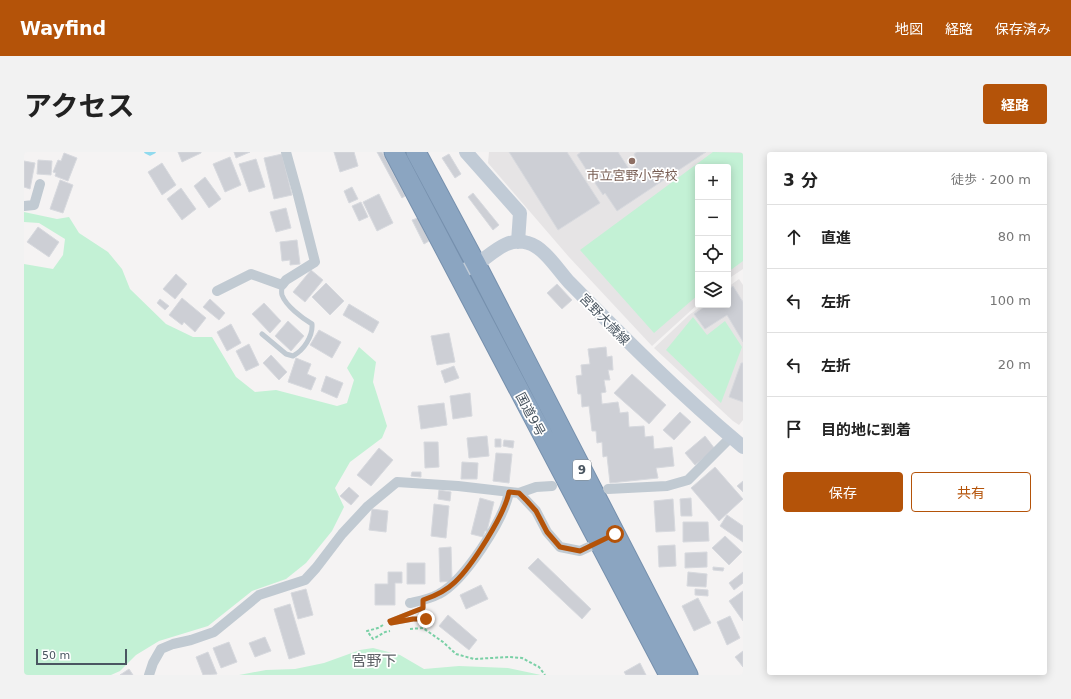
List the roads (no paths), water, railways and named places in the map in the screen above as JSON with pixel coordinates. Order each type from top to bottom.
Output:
[{"type":"highway","name":"国道9号","points":[[394,152],[458,273],[607,538],[688,675]]},
{"type":"highway","name":"国道9号","points":[[416,152],[476,264],[607,538],[669,675]]},
{"type":"main road","points":[[466,152],[520,213],[518,242]]},
{"type":"main road","name":"宮野大歳線","points":[[458,273],[476,264],[496,249],[507,244],[527,242],[538,247],[638,352],[681,393],[743,447]]},
{"type":"street","points":[[217,291],[251,274],[282,286],[286,280],[315,262],[286,152]]},
{"type":"street","points":[[24,206],[34,205],[40,184]]},
{"type":"street","points":[[608,489],[666,486],[688,480],[731,437]]},
{"type":"street","points":[[149,675],[153,663],[161,649],[214,632],[259,595],[305,580],[342,534],[368,506],[397,482],[458,486],[514,493],[536,487],[552,486]]},
{"type":"street","points":[[514,493],[536,511],[547,532],[560,547],[580,551],[607,538]]},
{"type":"street","points":[[410,603],[439,594],[456,581],[478,554],[502,514],[508,500],[514,493]]},
{"type":"lane","points":[[262,334],[286,354],[293,356],[299,352],[312,332],[312,324],[297,314],[284,299],[282,294],[282,286]]},
{"type":"lane","points":[[423,600],[423,608],[390,621],[391,623],[413,619],[426,619]]},
{"type":"waterway","points":[[146,152],[150,154],[154,152]]},
{"type":"place","name":"市立宮野小学校","points":[[632,161]]},
{"type":"district","name":"宮野下","points":[[374,661]]}]
